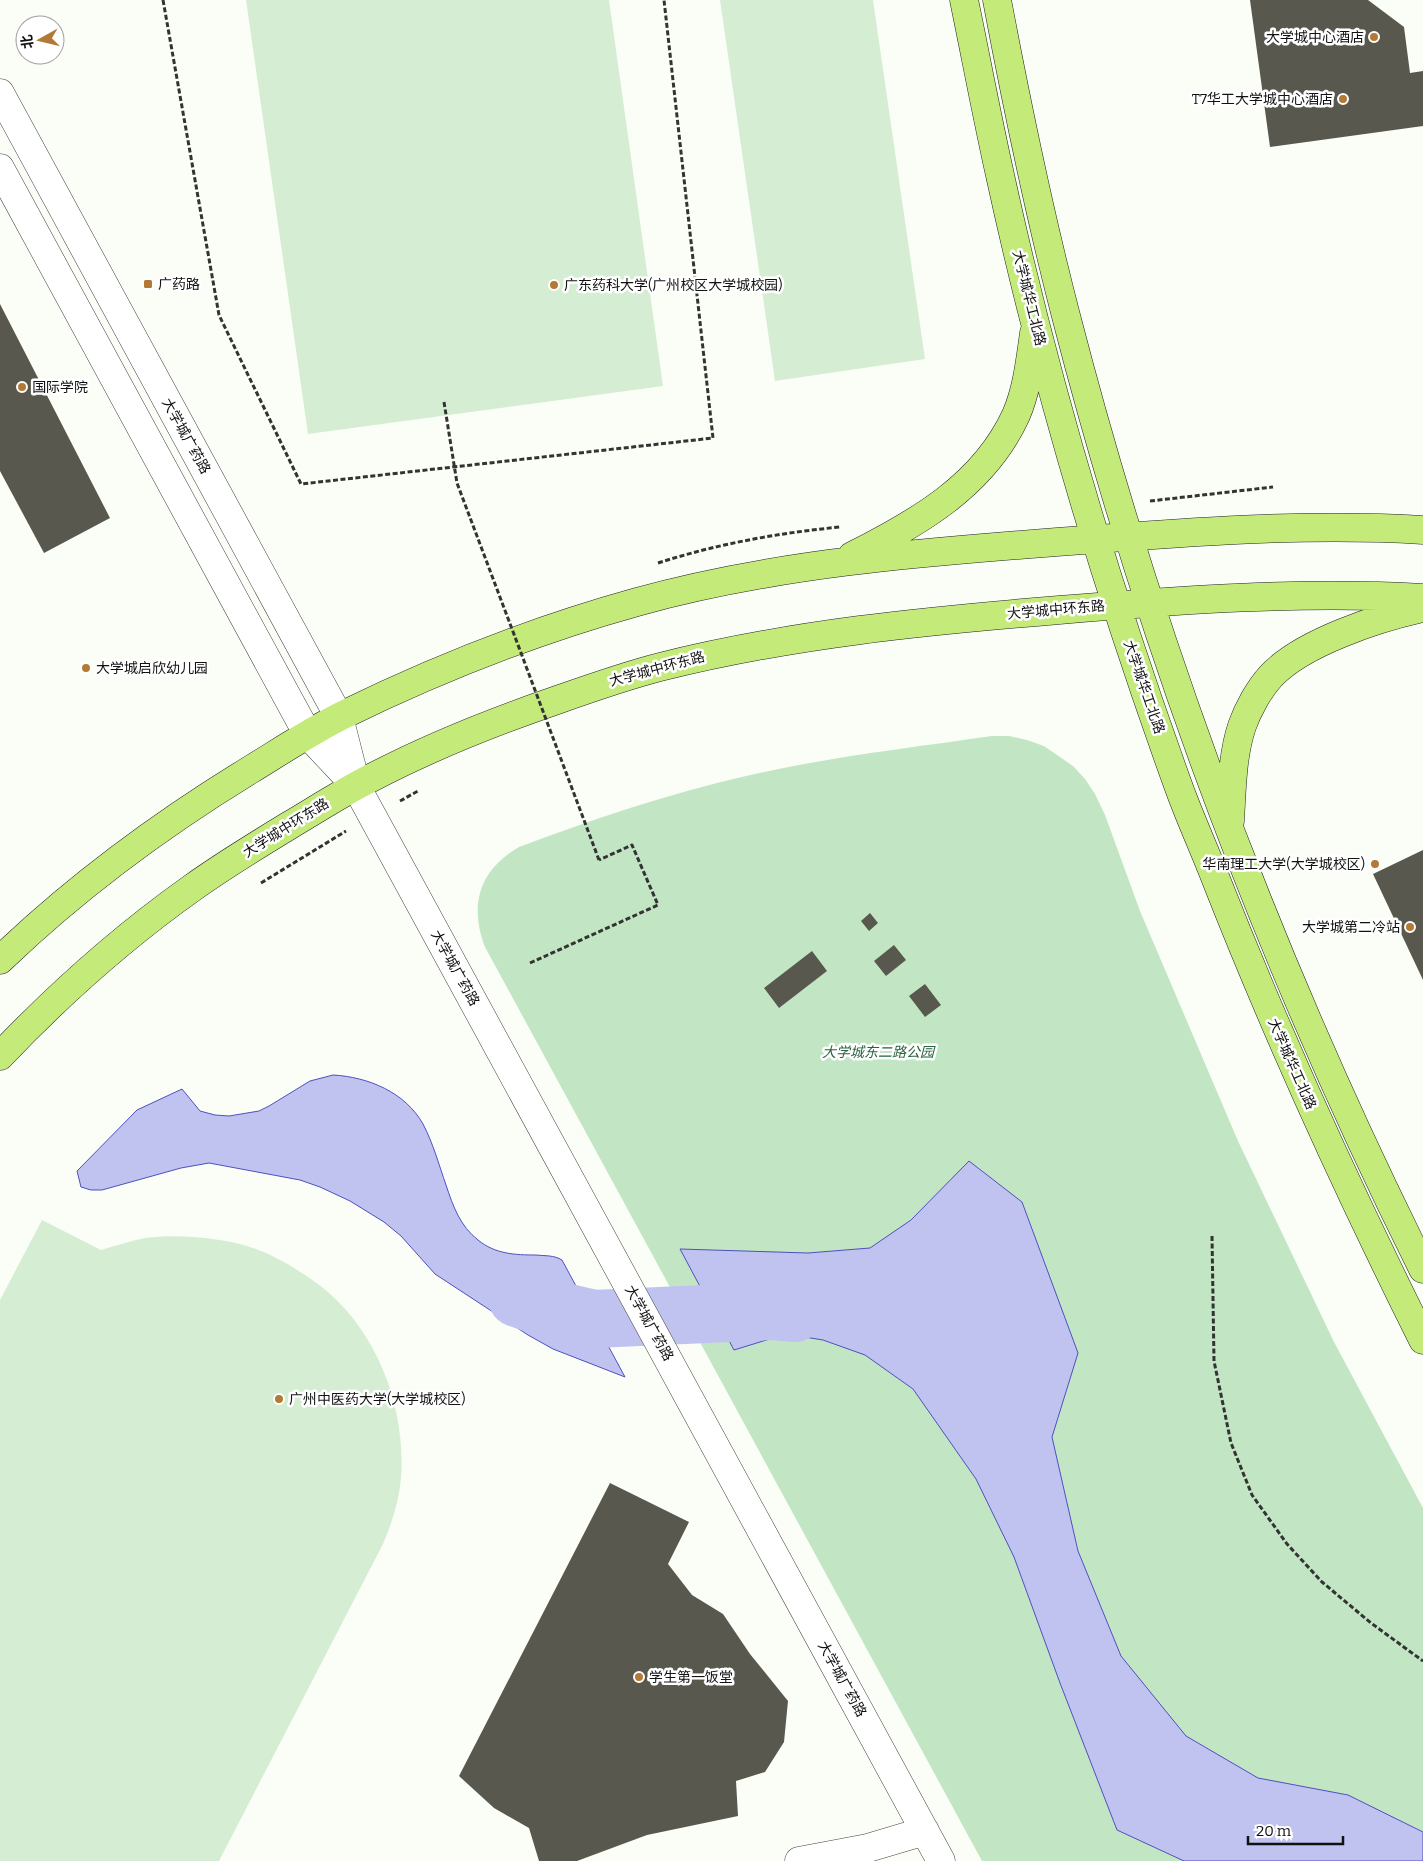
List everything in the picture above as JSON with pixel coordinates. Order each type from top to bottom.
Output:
[{"type":"main road","name":"大学城华工北路","points":[[964,0],[999,174],[1035,325],[1096,539],[1179,788],[1294,1071],[1362,1218],[1423,1340]]},
{"type":"main road","points":[[997,0],[1030,167],[1088,396],[1129,536],[1187,715],[1266,923],[1320,1049],[1423,1269]]},
{"type":"main road","points":[[836,564],[914,523],[952,497],[980,471],[1003,441],[1016,413],[1027,377],[1035,325]]},
{"type":"main road","points":[[0,960],[36,926],[128,851],[186,810],[339,717],[460,663],[583,619],[639,602],[803,568],[960,550],[1129,536],[1245,529],[1423,530]]},
{"type":"main road","name":"大学城中环东路","points":[[0,1056],[81,976],[162,910],[223,867],[356,786],[403,762],[488,725],[604,684],[656,668],[747,647],[813,635],[956,619],[1150,602],[1304,596],[1423,598]]},
{"type":"main road","points":[[1230,830],[1237,745],[1249,709],[1270,677],[1285,664],[1330,638],[1403,612],[1423,608]]},
{"type":"street","name":"大学城广药路","points":[[0,93],[339,717],[356,786]]},
{"type":"street","name":"大学城广药路","points":[[0,168],[308,735],[356,786],[942,1861]]},
{"type":"street","points":[[798,1861],[868,1848],[925,1831]]},
{"type":"path","points":[[163,0],[219,315],[301,484],[713,438],[664,0]]},
{"type":"path","points":[[444,402],[457,482],[600,860],[632,845],[658,905],[530,963]]},
{"type":"path","points":[[1212,1236],[1214,1361],[1231,1443],[1252,1495],[1287,1544],[1322,1582],[1371,1623],[1423,1661]]},
{"type":"green space","points":[[246,0],[609,0],[663,386],[308,434]]},
{"type":"green space","points":[[720,0],[873,0],[925,359],[775,381]]},
{"type":"green space","name":"大学城东二路公园","points":[[992,736],[1009,736],[1044,746],[1073,766],[1095,794],[1105,815],[1140,911],[1238,1141],[1334,1342],[1423,1508],[1423,1861],[982,1861],[485,947],[478,917],[478,903],[481,890],[486,878],[495,866],[505,856],[519,847],[631,808],[746,776],[838,758]]},
{"type":"green space","points":[[42,1220],[101,1250],[145,1238],[179,1236],[236,1243],[282,1261],[322,1287],[347,1311],[376,1354],[394,1402],[399,1427],[401,1478],[397,1503],[383,1544],[219,1861],[0,1861],[0,1300]]},
{"type":"water","points":[[333,1075],[359,1079],[384,1088],[406,1103],[415,1113],[430,1139],[458,1215],[466,1228],[478,1240],[491,1248],[506,1253],[549,1256],[562,1260],[625,1377],[553,1349],[528,1335],[435,1274],[401,1236],[384,1222],[350,1201],[300,1180],[209,1163],[181,1168],[102,1190],[91,1190],[81,1187],[77,1171],[137,1110],[182,1089],[200,1111],[229,1116],[259,1111],[310,1081]]},
{"type":"water","points":[[969,1161],[1022,1202],[1078,1353],[1052,1437],[1078,1551],[1121,1656],[1186,1736],[1258,1778],[1348,1795],[1423,1832],[1423,1861],[1184,1861],[1117,1830],[1014,1557],[976,1479],[913,1389],[865,1355],[823,1340],[786,1334],[734,1350],[680,1249],[808,1253],[870,1248],[911,1220]]},
{"type":"building","name":"T7华工大学城中心酒店","points":[[1250,0],[1368,0],[1404,27],[1410,73],[1423,71],[1423,126],[1270,147]]},
{"type":"building","name":"国际学院","points":[[0,304],[110,518],[44,553],[0,471]]},
{"type":"building","name":"大学城第二冷站","points":[[1423,850],[1423,980],[1373,874]]},
{"type":"building","points":[[870,913],[878,923],[869,931],[861,921]]},
{"type":"building","points":[[894,945],[906,960],[886,976],[874,961]]},
{"type":"building","points":[[812,951],[827,971],[779,1008],[764,988]]},
{"type":"building","points":[[925,984],[941,1005],[925,1017],[909,996]]},
{"type":"building","name":"学生第一饭堂","points":[[610,1483],[689,1522],[668,1564],[692,1595],[723,1614],[750,1654],[788,1701],[784,1742],[765,1772],[736,1781],[738,1816],[647,1835],[577,1861],[539,1861],[529,1828],[494,1808],[459,1776]]},
{"type":"waterway","points":[[517,1298],[543,1307],[594,1319],[773,1311],[795,1313]]},
{"type":"place","name":"大学城中心酒店","points":[[1374,37]]},
{"type":"place","name":"T7华工大学城中心酒店","points":[[1343,99]]},
{"type":"place","name":"广药路","points":[[148,284]]},
{"type":"place","name":"广东药科大学(广州校区大学城校园)","points":[[554,285]]},
{"type":"place","name":"国际学院","points":[[22,387]]},
{"type":"place","name":"大学城启欣幼儿园","points":[[86,668]]},
{"type":"place","name":"华南理工大学(大学城校区)","points":[[1375,864]]},
{"type":"place","name":"大学城第二冷站","points":[[1410,927]]},
{"type":"place","name":"广州中医药大学(大学城校区)","points":[[279,1399]]},
{"type":"place","name":"学生第一饭堂","points":[[639,1677]]}]
